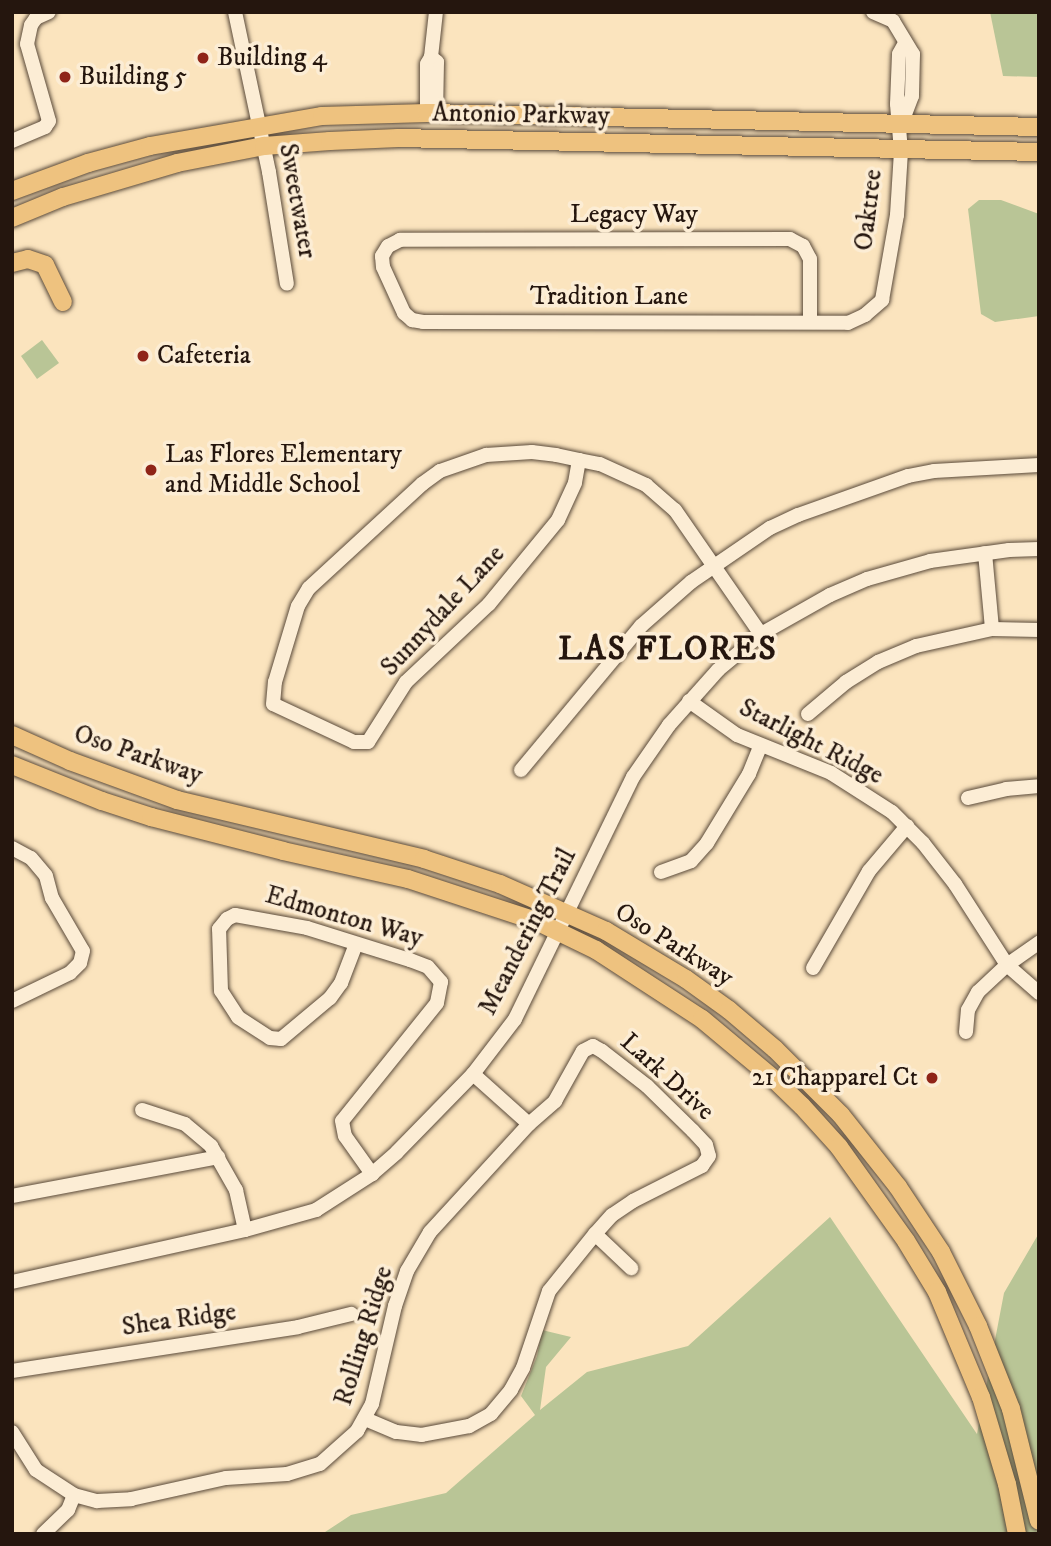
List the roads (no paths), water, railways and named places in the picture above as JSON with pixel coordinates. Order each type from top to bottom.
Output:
[{"type":"main road","name":"Antonio Parkway","points":[[12,191],[88,163],[150,146],[322,116],[432,113],[1039,127]]},
{"type":"main road","name":"Antonio Parkway","points":[[12,218],[113,181],[177,163],[264,146],[398,138],[1039,152]]},
{"type":"main road","points":[[12,263],[28,259],[45,265],[63,302]]},
{"type":"main road","name":"Oso Parkway","points":[[12,735],[70,761],[177,800],[424,859],[500,884],[568,912],[686,979],[729,1010],[811,1083],[870,1149],[941,1252],[978,1326],[1011,1409],[1039,1521]]},
{"type":"main road","name":"Oso Parkway","points":[[12,765],[150,817],[283,851],[408,878],[559,931],[631,971],[722,1035],[775,1080],[854,1167],[906,1241],[950,1321],[995,1439],[1017,1534]]},
{"type":"street","points":[[12,141],[45,127],[49,121],[27,44],[31,25],[36,18],[49,12]]},
{"type":"street","name":"Sweetwater","points":[[235,12],[264,146],[286,284]]},
{"type":"street","points":[[432,113],[437,62],[431,57],[436,12]]},
{"type":"street","name":"Oaktree","points":[[873,12],[893,21],[913,54],[912,96],[901,125],[897,215],[882,300]]},
{"type":"street","name":"Legacy Way","points":[[388,246],[400,240],[790,239],[803,246],[810,259],[810,322]]},
{"type":"street","name":"Tradition Lane","points":[[388,246],[382,256],[383,267],[404,313],[412,320],[848,323],[865,315],[882,300]]},
{"type":"street","name":"Sunnydale Lane","points":[[532,452],[579,460],[572,491],[558,520],[489,604],[406,682],[369,741],[354,743],[286,713],[273,704],[275,682],[286,644],[299,606],[309,588],[422,484],[440,471],[486,455],[532,452]]},
{"type":"street","points":[[579,460],[625,474],[657,492],[675,510],[761,634]]},
{"type":"street","points":[[520,770],[626,640],[664,604],[770,528],[798,515],[908,477],[934,471],[1039,465]]},
{"type":"street","name":"Meandering Trail","points":[[12,1282],[246,1230],[316,1210],[372,1174],[397,1153],[473,1074],[515,1019],[633,776],[689,701],[718,670],[761,634],[830,595],[866,579],[930,561],[1039,549]]},
{"type":"street","points":[[985,553],[992,629]]},
{"type":"street","points":[[808,714],[846,682],[878,662],[916,646],[992,629],[1039,630]]},
{"type":"street","name":"Starlight Ridge","points":[[689,701],[737,735],[831,773],[868,795],[907,826],[955,884],[1007,965],[1039,993]]},
{"type":"street","points":[[661,872],[691,861],[707,843],[749,774],[761,745]]},
{"type":"street","points":[[968,798],[1006,789],[1039,786]]},
{"type":"street","points":[[813,968],[869,871],[907,826]]},
{"type":"street","points":[[12,848],[31,858],[46,876],[52,898],[83,951],[80,963],[70,973],[12,1001]]},
{"type":"street","name":"Edmonton Way","points":[[356,944],[341,984],[330,998],[281,1039],[270,1038],[239,1017],[221,991],[219,929],[227,919],[235,915],[249,915],[356,944],[428,967],[441,982],[437,1003],[342,1121],[345,1136],[372,1174]]},
{"type":"street","points":[[966,1032],[968,1010],[978,992],[1007,965],[1039,943]]},
{"type":"street","name":"Lark Drive","points":[[583,1051],[593,1046],[648,1086],[706,1144],[709,1156],[702,1167],[633,1201],[612,1215],[595,1234]]},
{"type":"street","name":"Rolling Ridge","points":[[12,1432],[36,1470],[54,1485],[75,1495],[114,1502],[226,1478],[303,1472],[320,1464],[343,1446],[365,1419],[379,1386],[395,1307],[407,1271],[430,1232],[529,1124],[555,1101],[583,1051]]},
{"type":"street","points":[[473,1074],[529,1124]]},
{"type":"street","points":[[142,1110],[185,1124],[211,1146],[236,1190],[246,1230]]},
{"type":"street","points":[[12,1196],[218,1157]]},
{"type":"street","points":[[365,1419],[396,1432],[422,1435],[469,1426],[491,1415],[511,1390],[523,1368],[549,1291],[595,1234],[631,1268]]},
{"type":"street","name":"Shea Ridge","points":[[12,1371],[298,1327],[351,1314]]},
{"type":"street","points":[[43,1534],[68,1510],[75,1495]]},
{"type":"place","name":"Building 4","points":[[203,58]]},
{"type":"place","name":"Building 5","points":[[65,77]]},
{"type":"place","name":"Cafeteria","points":[[143,356]]},
{"type":"place","name":"Las Flores Elementary and Middle School","points":[[151,470]]},
{"type":"place","name":"21 Chapparel Ct","points":[[932,1078]]},
{"type":"district","name":"LAS FLORES","points":[[668,650]]}]
